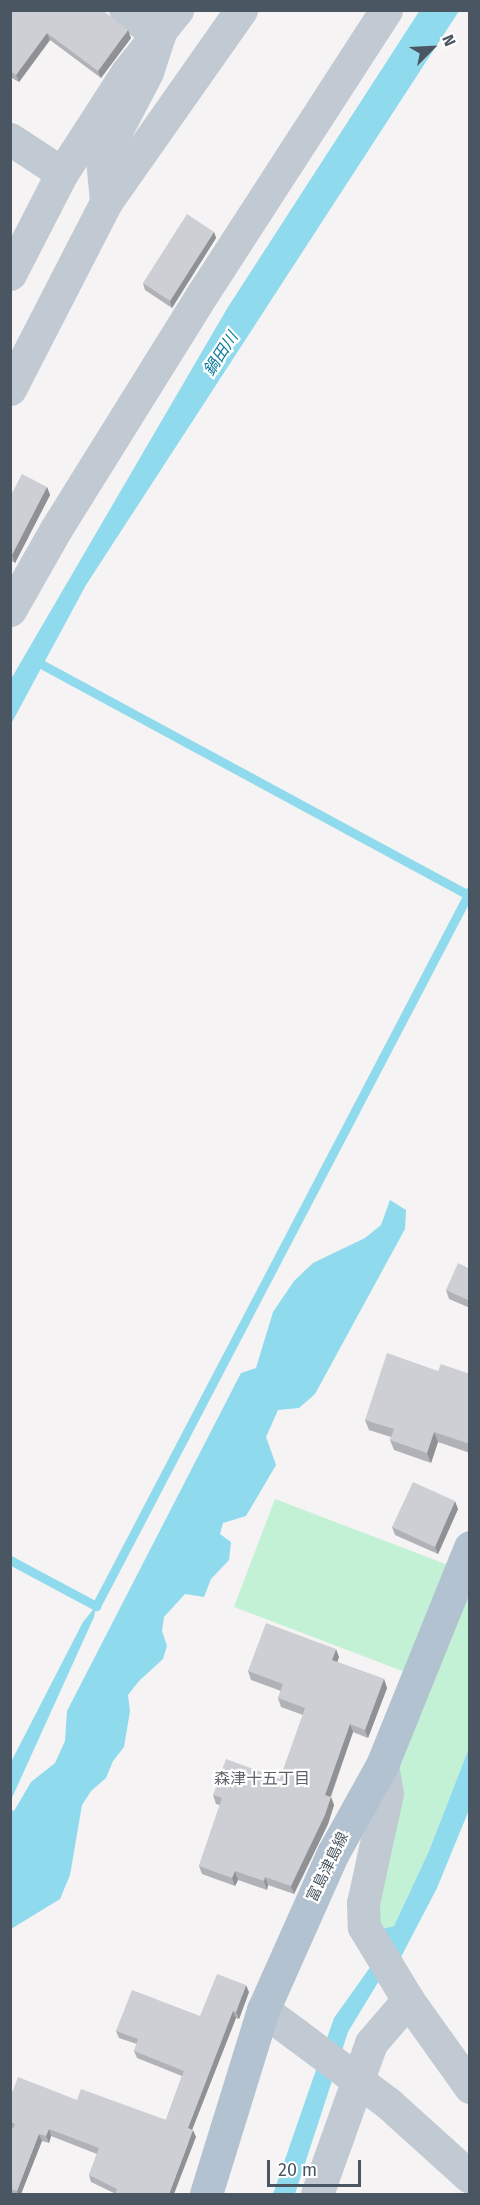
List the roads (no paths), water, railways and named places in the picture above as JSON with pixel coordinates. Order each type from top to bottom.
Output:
[{"type":"main road","name":"富島津島線","points":[[206,2194],[263,2010],[333,1853],[382,1765],[470,1547]]},
{"type":"street","points":[[125,10],[168,23]]},
{"type":"street","points":[[10,389],[106,202],[241,10]]},
{"type":"street","points":[[10,610],[56,529],[197,303],[386,10]]},
{"type":"street","points":[[10,274],[62,173],[127,72],[168,23]]},
{"type":"street","points":[[106,202],[102,158],[147,72],[168,23]]},
{"type":"street","points":[[10,139],[62,173]]},
{"type":"street","points":[[382,1765],[387,1793],[363,1903],[364,1926],[400,1987],[470,2087]]},
{"type":"street","points":[[317,2194],[370,2043],[400,1987]]},
{"type":"street","points":[[263,2010],[388,2103],[470,2177]]},
{"type":"water","name":"鍋田川","points":[[420,10],[459,11],[86,585],[11,724],[11,679],[228,307]]},
{"type":"water","points":[[390,1200],[406,1210],[405,1229],[315,1394],[299,1408],[278,1410],[266,1437],[276,1465],[246,1516],[223,1523],[220,1534],[231,1542],[229,1560],[211,1579],[204,1597],[185,1594],[164,1617],[162,1631],[167,1646],[163,1659],[139,1681],[128,1695],[130,1711],[124,1747],[113,1761],[106,1778],[91,1791],[82,1805],[70,1875],[60,1899],[11,1929],[11,1810],[14,1811],[31,1782],[55,1763],[65,1741],[67,1711],[241,1373],[256,1368],[273,1312],[294,1281],[313,1263],[365,1238],[381,1225]]},
{"type":"water","points":[[96,1606],[94,1617],[11,1800],[11,1762],[83,1622]]},
{"type":"water","points":[[469,1748],[469,1810],[437,1888],[401,1957],[377,1984],[348,2032],[295,2194],[273,2194],[334,2018],[371,1966],[382,1929],[394,1926],[429,1851]]},
{"type":"waterway","points":[[43,665],[468,895]]},
{"type":"waterway","points":[[10,1560],[96,1606],[470,891]]},
{"type":"district","name":"森津十五丁目","points":[[262,1779]]}]
